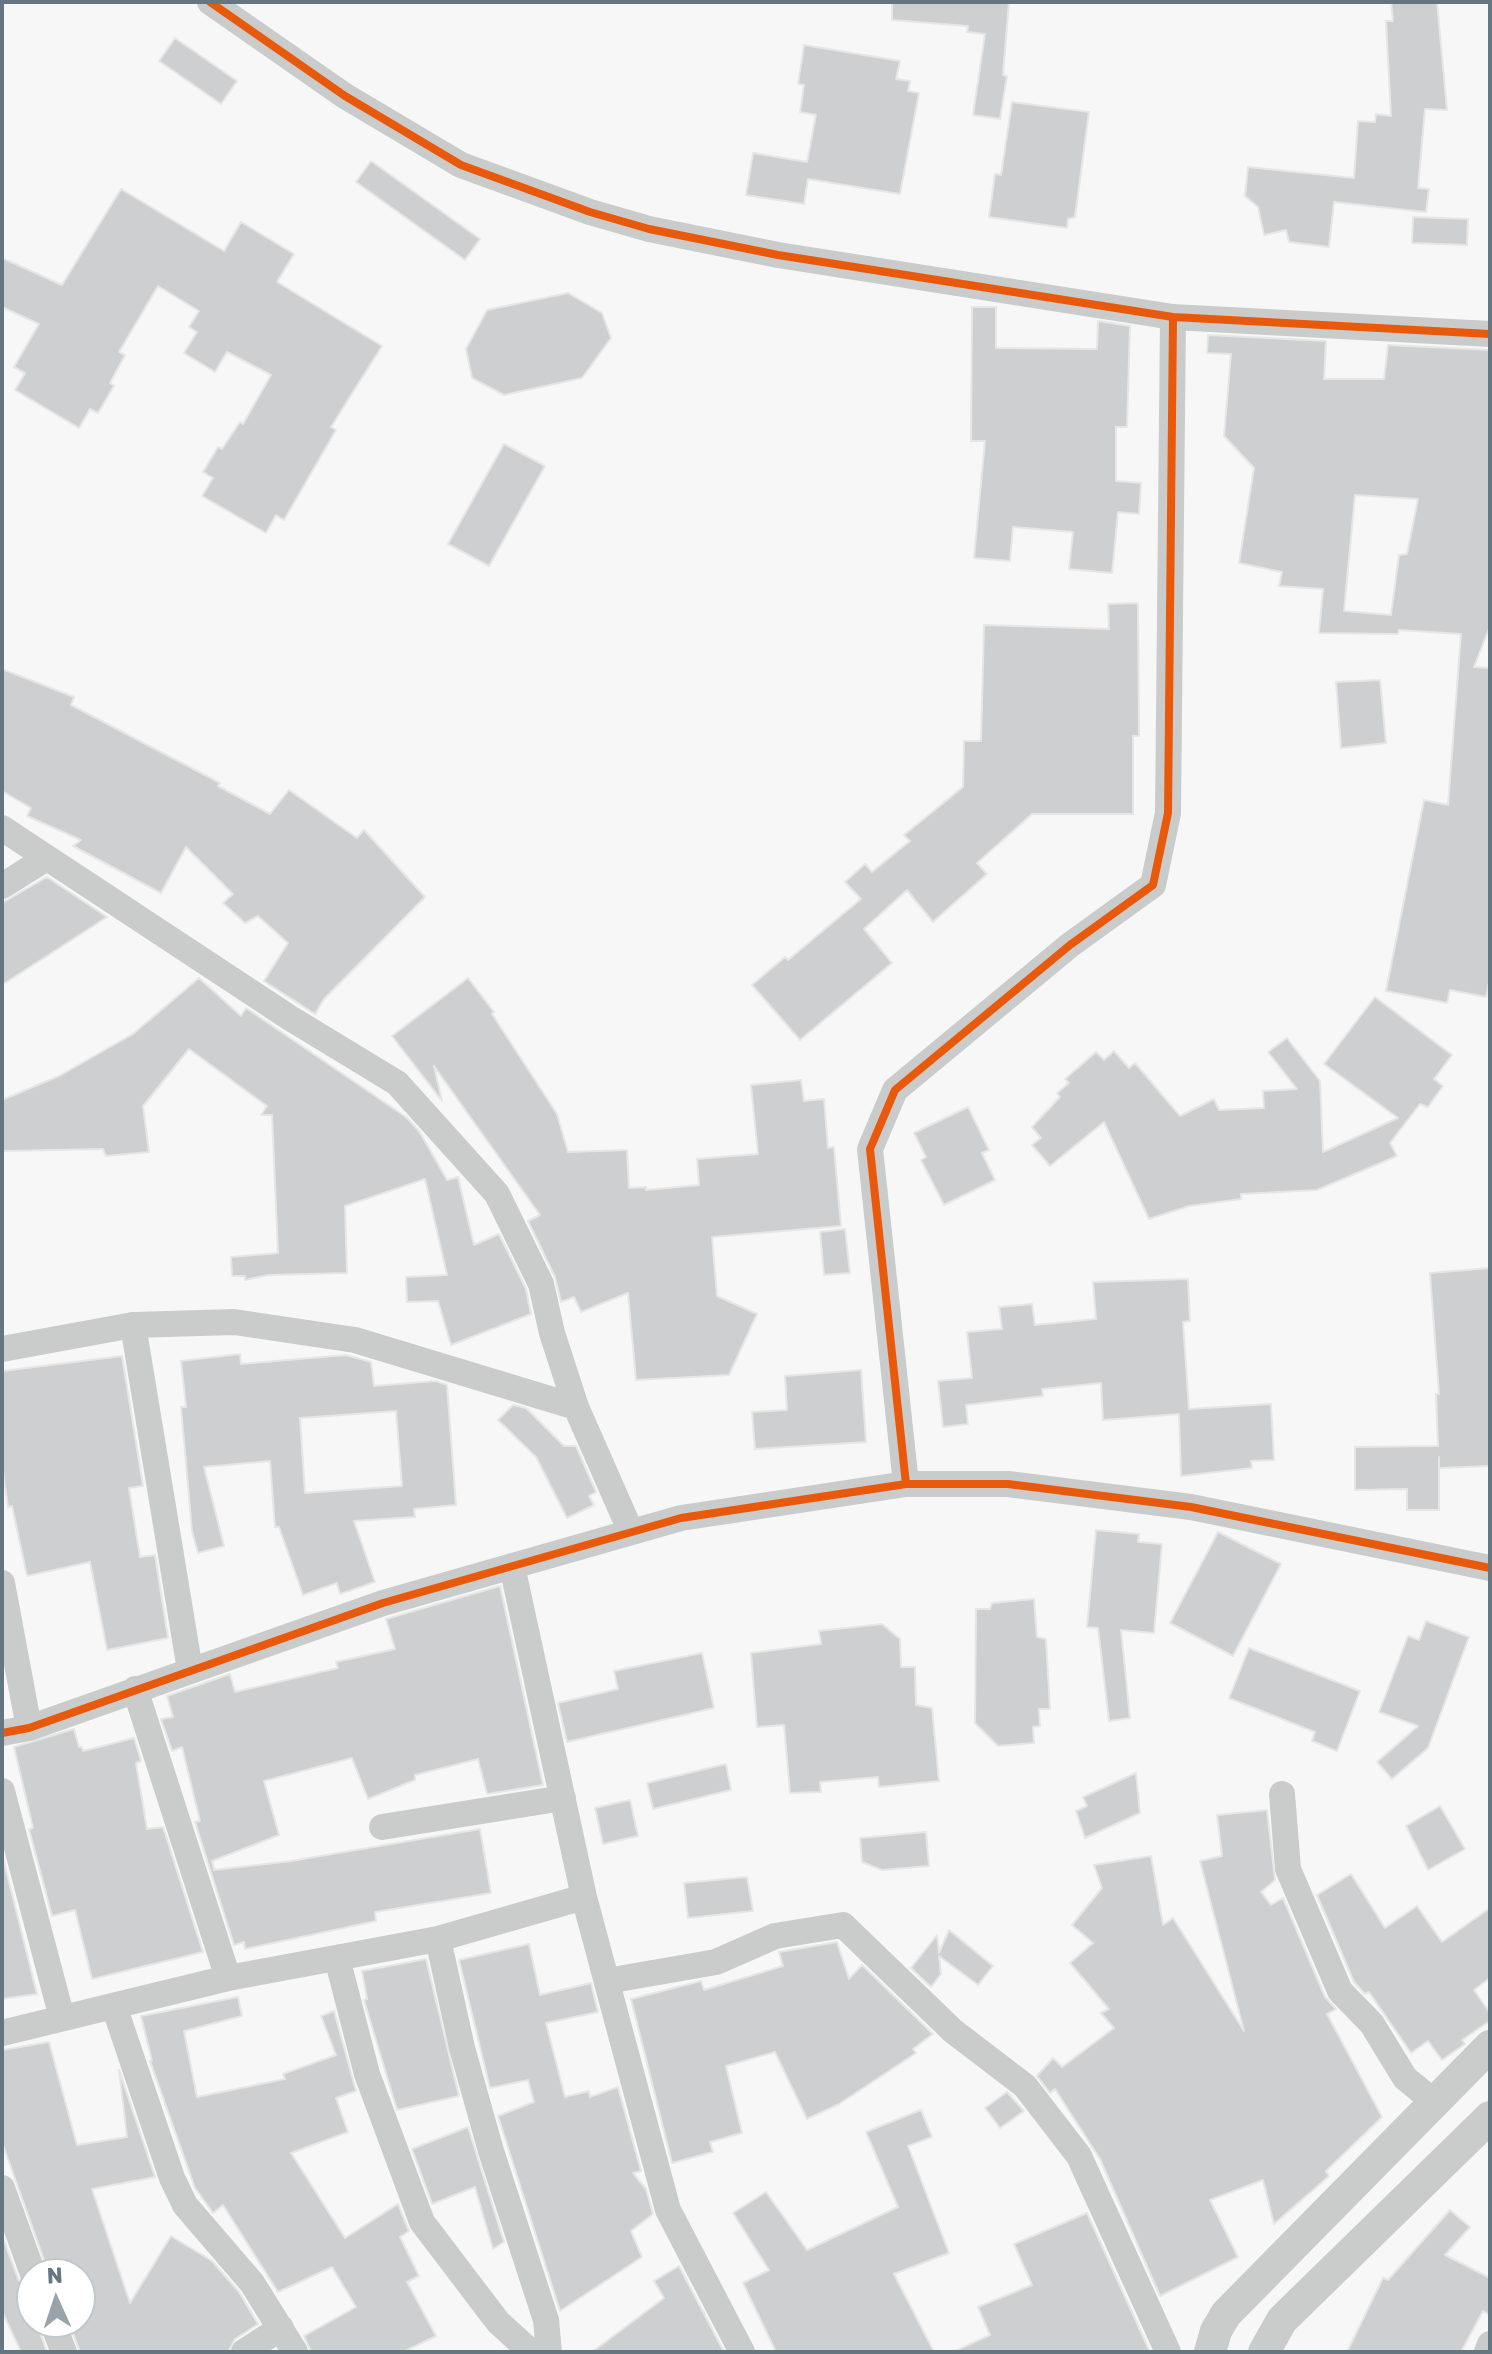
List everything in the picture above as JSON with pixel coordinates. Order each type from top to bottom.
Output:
[{"type":"street","points":[[210,2],[345,96],[461,165],[590,212],[649,229],[778,255],[1173,317],[1490,334]]},
{"type":"street","points":[[906,1484],[870,1149],[895,1090],[1070,945],[1153,885],[1168,813],[1173,317]]},
{"type":"street","points":[[2,828],[290,1018],[397,1083],[497,1194],[541,1284],[552,1333],[576,1407],[631,1532]]},
{"type":"street","points":[[2,886],[45,859]]},
{"type":"street","points":[[2,1349],[133,1325],[234,1322],[355,1340],[576,1407]]},
{"type":"street","points":[[133,1325],[190,1670]]},
{"type":"street","points":[[2,1733],[29,1728],[383,1603],[681,1518],[906,1484],[1008,1484],[1191,1507],[1490,1568]]},
{"type":"street","points":[[512,1566],[584,1897],[668,2210],[742,2352]]},
{"type":"street","points":[[2,1583],[29,1728]]},
{"type":"street","points":[[135,1689],[228,1978]]},
{"type":"street","points":[[2,1791],[62,2018]]},
{"type":"street","points":[[1282,1794],[1288,1869],[1294,1891],[1340,1991],[1372,2024],[1405,2078],[1433,2101]]},
{"type":"street","points":[[382,1827],[563,1798]]},
{"type":"street","points":[[2,2033],[228,1978],[438,1939],[584,1897]]},
{"type":"street","points":[[607,1981],[716,1962],[775,1936],[843,1925],[953,2031],[1025,2086],[1079,2156],[1168,2352]]},
{"type":"street","points":[[438,1939],[462,2048],[491,2151],[546,2320],[549,2352]]},
{"type":"street","points":[[337,1958],[367,2074],[422,2222],[498,2322],[531,2352]]},
{"type":"street","points":[[114,2006],[172,2178],[185,2205],[252,2283],[295,2352]]},
{"type":"street","points":[[1210,2352],[1216,2331],[1226,2314],[1490,2046]]},
{"type":"street","points":[[1264,2352],[1282,2320],[1490,2117]]},
{"type":"street","points":[[2,2188],[27,2258]]},
{"type":"street","points":[[244,2352],[281,2328]]},
{"type":"street","points":[[1487,2352],[1490,2344]]},
{"type":"building","points":[[892,2],[1009,2],[1003,75],[1007,76],[1000,119],[973,115],[985,34],[967,32],[968,26],[892,20]]},
{"type":"building","points":[[1391,2],[1437,2],[1447,110],[1425,109],[1418,188],[1429,189],[1426,212],[1334,202],[1329,247],[1289,242],[1286,230],[1264,235],[1258,207],[1245,196],[1248,167],[1354,178],[1358,121],[1375,122],[1376,114],[1391,116],[1386,21],[1393,21]]},
{"type":"building","points":[[175,38],[237,81],[221,104],[159,61]]},
{"type":"building","points":[[804,45],[900,61],[896,79],[910,81],[908,91],[919,93],[900,194],[808,179],[804,204],[746,195],[753,153],[807,162],[816,115],[800,112],[804,85],[798,84]]},
{"type":"building","points":[[1012,102],[1089,112],[1075,217],[1068,219],[1067,228],[989,217],[995,174],[1001,175]]},
{"type":"building","points":[[371,161],[480,239],[465,260],[356,182]]},
{"type":"building","points":[[121,189],[224,251],[241,222],[294,254],[277,282],[382,346],[331,427],[336,430],[284,520],[276,515],[266,533],[202,496],[213,478],[203,472],[218,447],[222,449],[240,422],[243,424],[271,375],[227,352],[215,372],[184,353],[197,332],[189,327],[199,311],[158,286],[119,352],[125,355],[110,383],[114,386],[98,413],[90,409],[79,428],[15,390],[25,373],[14,367],[39,324],[2,307],[2,258],[62,285]]},
{"type":"building","points":[[1413,217],[1468,219],[1467,245],[1412,243]]},
{"type":"building","points":[[568,293],[602,313],[611,338],[582,378],[504,395],[472,378],[466,349],[487,310]]},
{"type":"building","points":[[972,307],[996,307],[996,348],[1097,349],[1098,321],[1130,326],[1127,427],[1116,427],[1116,481],[1141,483],[1139,514],[1118,512],[1112,573],[1069,569],[1073,532],[1013,527],[1010,561],[974,558],[985,441],[971,441]]},
{"type":"building","points":[[1208,335],[1326,341],[1324,379],[1384,379],[1388,345],[1490,350],[1490,626],[1474,667],[1490,668],[1490,978],[1486,997],[1450,990],[1447,1003],[1386,991],[1424,800],[1448,805],[1461,634],[1399,630],[1398,634],[1319,633],[1323,589],[1279,586],[1282,572],[1239,563],[1254,468],[1224,436],[1231,354],[1207,353]],"holes":[[[1355,495],[1418,499],[1407,554],[1399,555],[1391,615],[1344,611]]]},
{"type":"building","points":[[504,444],[545,466],[489,566],[448,544]]},
{"type":"building","points":[[1138,603],[1139,736],[1133,736],[1133,814],[1032,814],[977,863],[987,874],[933,922],[907,890],[864,929],[892,963],[800,1040],[752,985],[785,957],[788,960],[861,899],[845,882],[865,864],[872,872],[910,841],[904,835],[963,787],[964,741],[981,741],[984,625],[1109,629],[1108,604]]},
{"type":"building","points":[[2,669],[74,697],[71,705],[220,783],[218,786],[270,814],[289,790],[357,838],[364,830],[425,897],[324,999],[315,1014],[264,981],[288,943],[258,916],[245,923],[223,903],[233,894],[186,847],[161,893],[73,846],[81,840],[27,816],[31,808],[2,791]]},
{"type":"building","points":[[1380,680],[1386,743],[1341,748],[1336,682]]},
{"type":"building","points":[[47,877],[107,917],[2,985],[2,903]]},
{"type":"building","points":[[199,978],[241,1016],[246,1008],[406,1117],[419,1131],[447,1180],[458,1177],[474,1245],[499,1234],[526,1289],[531,1314],[451,1345],[438,1301],[407,1302],[406,1277],[447,1275],[425,1179],[345,1206],[347,1273],[268,1275],[245,1280],[245,1276],[232,1276],[231,1257],[278,1253],[272,1115],[261,1115],[267,1106],[189,1049],[143,1106],[149,1152],[106,1156],[103,1149],[2,1151],[2,1100],[59,1076],[133,1034]]},
{"type":"building","points":[[468,978],[494,1012],[492,1014],[557,1114],[568,1152],[627,1150],[629,1188],[646,1187],[646,1190],[699,1185],[697,1159],[758,1154],[751,1085],[801,1080],[804,1101],[824,1099],[828,1148],[834,1147],[841,1226],[712,1237],[717,1296],[757,1314],[729,1375],[636,1380],[628,1293],[581,1312],[574,1297],[561,1302],[555,1277],[528,1221],[540,1215],[434,1066],[442,1101],[392,1036]]},
{"type":"building","points":[[1375,997],[1452,1055],[1434,1079],[1443,1086],[1428,1107],[1420,1104],[1390,1143],[1397,1156],[1317,1190],[1241,1194],[1241,1199],[1189,1206],[1149,1219],[1104,1122],[1050,1166],[1032,1145],[1041,1138],[1032,1127],[1060,1097],[1057,1093],[1069,1083],[1065,1079],[1096,1052],[1104,1060],[1114,1051],[1129,1068],[1135,1063],[1180,1116],[1214,1099],[1219,1110],[1264,1108],[1263,1091],[1297,1089],[1268,1052],[1287,1038],[1320,1081],[1323,1152],[1398,1118],[1324,1064]]},
{"type":"building","points":[[968,1107],[989,1150],[982,1153],[995,1180],[944,1205],[921,1160],[926,1157],[914,1133]]},
{"type":"building","points":[[845,1229],[850,1273],[824,1275],[820,1232]]},
{"type":"building","points":[[1490,1268],[1490,1466],[1439,1468],[1439,1510],[1407,1510],[1407,1489],[1355,1490],[1355,1447],[1438,1446],[1436,1394],[1439,1394],[1430,1273]]},
{"type":"building","points":[[1188,1279],[1190,1321],[1183,1322],[1189,1409],[1271,1404],[1274,1460],[1251,1461],[1252,1468],[1181,1476],[1179,1414],[1103,1420],[1101,1383],[1042,1389],[1043,1396],[966,1405],[968,1424],[943,1427],[938,1381],[972,1378],[967,1332],[1002,1329],[999,1307],[1032,1304],[1035,1325],[1096,1319],[1093,1282]]},
{"type":"building","points":[[240,1354],[241,1364],[346,1355],[371,1362],[374,1386],[436,1381],[447,1385],[456,1505],[414,1509],[415,1517],[354,1521],[375,1582],[340,1594],[337,1583],[303,1595],[279,1527],[275,1527],[270,1461],[204,1467],[224,1546],[198,1553],[192,1531],[181,1407],[186,1407],[181,1361]],"holes":[[[396,1411],[402,1486],[305,1493],[300,1418]]]},
{"type":"building","points":[[122,1356],[143,1486],[129,1488],[140,1557],[155,1555],[168,1638],[107,1650],[90,1562],[27,1576],[12,1506],[8,1507],[2,1464],[2,1371]]},
{"type":"building","points":[[861,1370],[866,1442],[755,1449],[752,1412],[787,1410],[785,1376]]},
{"type":"building","points":[[513,1405],[526,1408],[564,1446],[576,1446],[596,1492],[589,1496],[594,1505],[567,1518],[536,1457],[498,1420]]},
{"type":"building","points":[[1096,1530],[1139,1534],[1138,1542],[1162,1544],[1154,1633],[1121,1630],[1130,1718],[1109,1721],[1098,1628],[1087,1627]]},
{"type":"building","points":[[1218,1532],[1281,1564],[1233,1656],[1170,1623]]},
{"type":"building","points":[[500,1586],[543,1785],[487,1794],[478,1759],[415,1775],[415,1780],[368,1799],[352,1758],[264,1781],[279,1835],[212,1861],[214,1870],[291,1861],[480,1829],[491,1893],[375,1912],[376,1921],[245,1949],[244,1942],[234,1945],[195,1822],[200,1821],[182,1747],[172,1751],[161,1719],[173,1717],[167,1696],[230,1674],[235,1692],[338,1668],[336,1662],[395,1649],[386,1619]]},
{"type":"building","points":[[1034,1599],[1037,1637],[1046,1639],[1050,1709],[1039,1709],[1040,1726],[1033,1727],[1034,1743],[998,1746],[975,1723],[976,1609],[990,1609],[992,1603]]},
{"type":"building","points":[[1426,1621],[1469,1637],[1428,1748],[1392,1779],[1377,1762],[1418,1726],[1379,1712],[1408,1636],[1419,1640]]},
{"type":"building","points":[[882,1624],[900,1639],[901,1667],[915,1667],[916,1705],[932,1708],[939,1781],[879,1787],[878,1777],[820,1782],[821,1792],[790,1793],[784,1725],[757,1727],[751,1653],[821,1644],[819,1631]]},
{"type":"building","points":[[1249,1648],[1360,1691],[1337,1751],[1312,1741],[1315,1732],[1229,1698]]},
{"type":"building","points":[[702,1653],[714,1708],[567,1742],[558,1703],[618,1689],[614,1671]]},
{"type":"building","points":[[74,1729],[83,1751],[134,1738],[141,1761],[136,1763],[147,1829],[163,1827],[203,1952],[92,1979],[75,1910],[52,1916],[29,1829],[33,1828],[14,1747]]},
{"type":"building","points":[[726,1764],[731,1790],[653,1809],[647,1783]]},
{"type":"building","points":[[1136,1773],[1140,1813],[1085,1838],[1076,1811],[1087,1806],[1083,1797]]},
{"type":"building","points":[[630,1800],[638,1836],[603,1844],[595,1808]]},
{"type":"building","points":[[1440,1806],[1465,1849],[1428,1870],[1406,1826]]},
{"type":"building","points":[[1267,1810],[1275,1880],[1261,1892],[1271,1905],[1283,1898],[1325,1997],[1336,2009],[1327,2014],[1382,2117],[1326,2171],[1329,2176],[1274,2224],[1263,2180],[1210,2200],[1238,2257],[1160,2296],[1100,2159],[1055,2089],[1050,2093],[1037,2076],[1053,2058],[1062,2067],[1114,2028],[1101,2013],[1109,2009],[1070,1963],[1093,1943],[1072,1925],[1102,1888],[1094,1865],[1151,1856],[1163,1925],[1173,1918],[1244,2031],[1200,1861],[1222,1856],[1217,1815]]},
{"type":"building","points":[[926,1832],[929,1866],[882,1870],[862,1862],[860,1838]]},
{"type":"building","points":[[2,1854],[37,1994],[2,1999]]},
{"type":"building","points":[[1351,1874],[1385,1928],[1417,1906],[1442,1942],[1490,1908],[1490,1978],[1474,1990],[1490,2013],[1490,2021],[1462,2040],[1465,2044],[1442,2060],[1428,2041],[1411,2053],[1369,1992],[1365,1994],[1354,1982],[1317,1895]]},
{"type":"building","points":[[747,1877],[753,1911],[688,1918],[684,1883]]},
{"type":"building","points":[[949,1930],[993,1966],[978,1985],[939,1956],[941,1974],[931,1987],[911,1968],[937,1935],[939,1953]]},
{"type":"building","points":[[837,1942],[849,1979],[862,1965],[933,2034],[913,2049],[916,2053],[839,2104],[807,2119],[775,2052],[726,2066],[742,2133],[710,2142],[713,2152],[672,2163],[631,1999],[701,1981],[704,1990],[783,1966],[779,1952]]},
{"type":"building","points":[[529,1944],[540,1995],[591,1983],[598,2012],[546,2023],[565,2097],[589,2091],[590,2097],[618,2087],[641,2171],[633,2173],[646,2189],[653,2214],[631,2231],[642,2257],[560,2311],[498,2116],[534,2102],[528,2080],[490,2088],[459,1960]]},
{"type":"building","points":[[426,1959],[459,2096],[397,2110],[364,2000],[367,1999],[362,1971]]},
{"type":"building","points":[[238,1997],[242,2016],[184,2031],[197,2097],[285,2079],[283,2074],[336,2055],[321,2016],[334,2011],[356,2091],[336,2098],[348,2132],[291,2153],[345,2238],[398,2204],[409,2231],[400,2237],[419,2276],[407,2282],[436,2336],[403,2352],[311,2352],[304,2336],[356,2307],[332,2267],[278,2292],[223,2205],[213,2213],[195,2188],[150,2061],[141,2016]]},
{"type":"building","points":[[49,2042],[77,2145],[127,2137],[119,2070],[155,2177],[92,2189],[130,2303],[171,2236],[212,2261],[239,2292],[258,2324],[235,2339],[228,2352],[80,2352],[75,2338],[96,2338],[96,2258],[43,2258],[2,2142],[2,2050]]},
{"type":"building","points":[[1007,2092],[1024,2111],[1000,2128],[985,2108]]},
{"type":"building","points":[[921,2110],[932,2137],[908,2146],[949,2253],[894,2274],[934,2352],[776,2352],[743,2283],[769,2270],[733,2213],[766,2192],[807,2250],[898,2207],[866,2132]]},
{"type":"building","points":[[468,2127],[504,2242],[493,2249],[475,2187],[432,2204],[412,2149]]},
{"type":"building","points":[[1450,2210],[1470,2227],[1445,2255],[1490,2278],[1490,2315],[1483,2311],[1461,2352],[1347,2352],[1383,2278],[1388,2280]]},
{"type":"building","points":[[1087,2213],[1150,2352],[953,2352],[990,2335],[978,2307],[1032,2285],[1014,2244]]},
{"type":"building","points":[[2,2235],[16,2274],[16,2338],[42,2338],[47,2352],[21,2352],[2,2311]]},
{"type":"building","points":[[679,2266],[724,2352],[592,2352],[664,2298],[654,2281]]},
{"type":"cycle path","points":[[210,2],[345,96],[461,165],[590,212],[649,229],[778,255],[1173,317],[1490,334]]},
{"type":"cycle path","points":[[906,1484],[870,1149],[895,1090],[1070,945],[1153,885],[1168,813],[1173,317]]},
{"type":"cycle path","points":[[2,1733],[29,1728],[383,1603],[681,1518],[906,1484],[1008,1484],[1191,1507],[1490,1568]]}]
